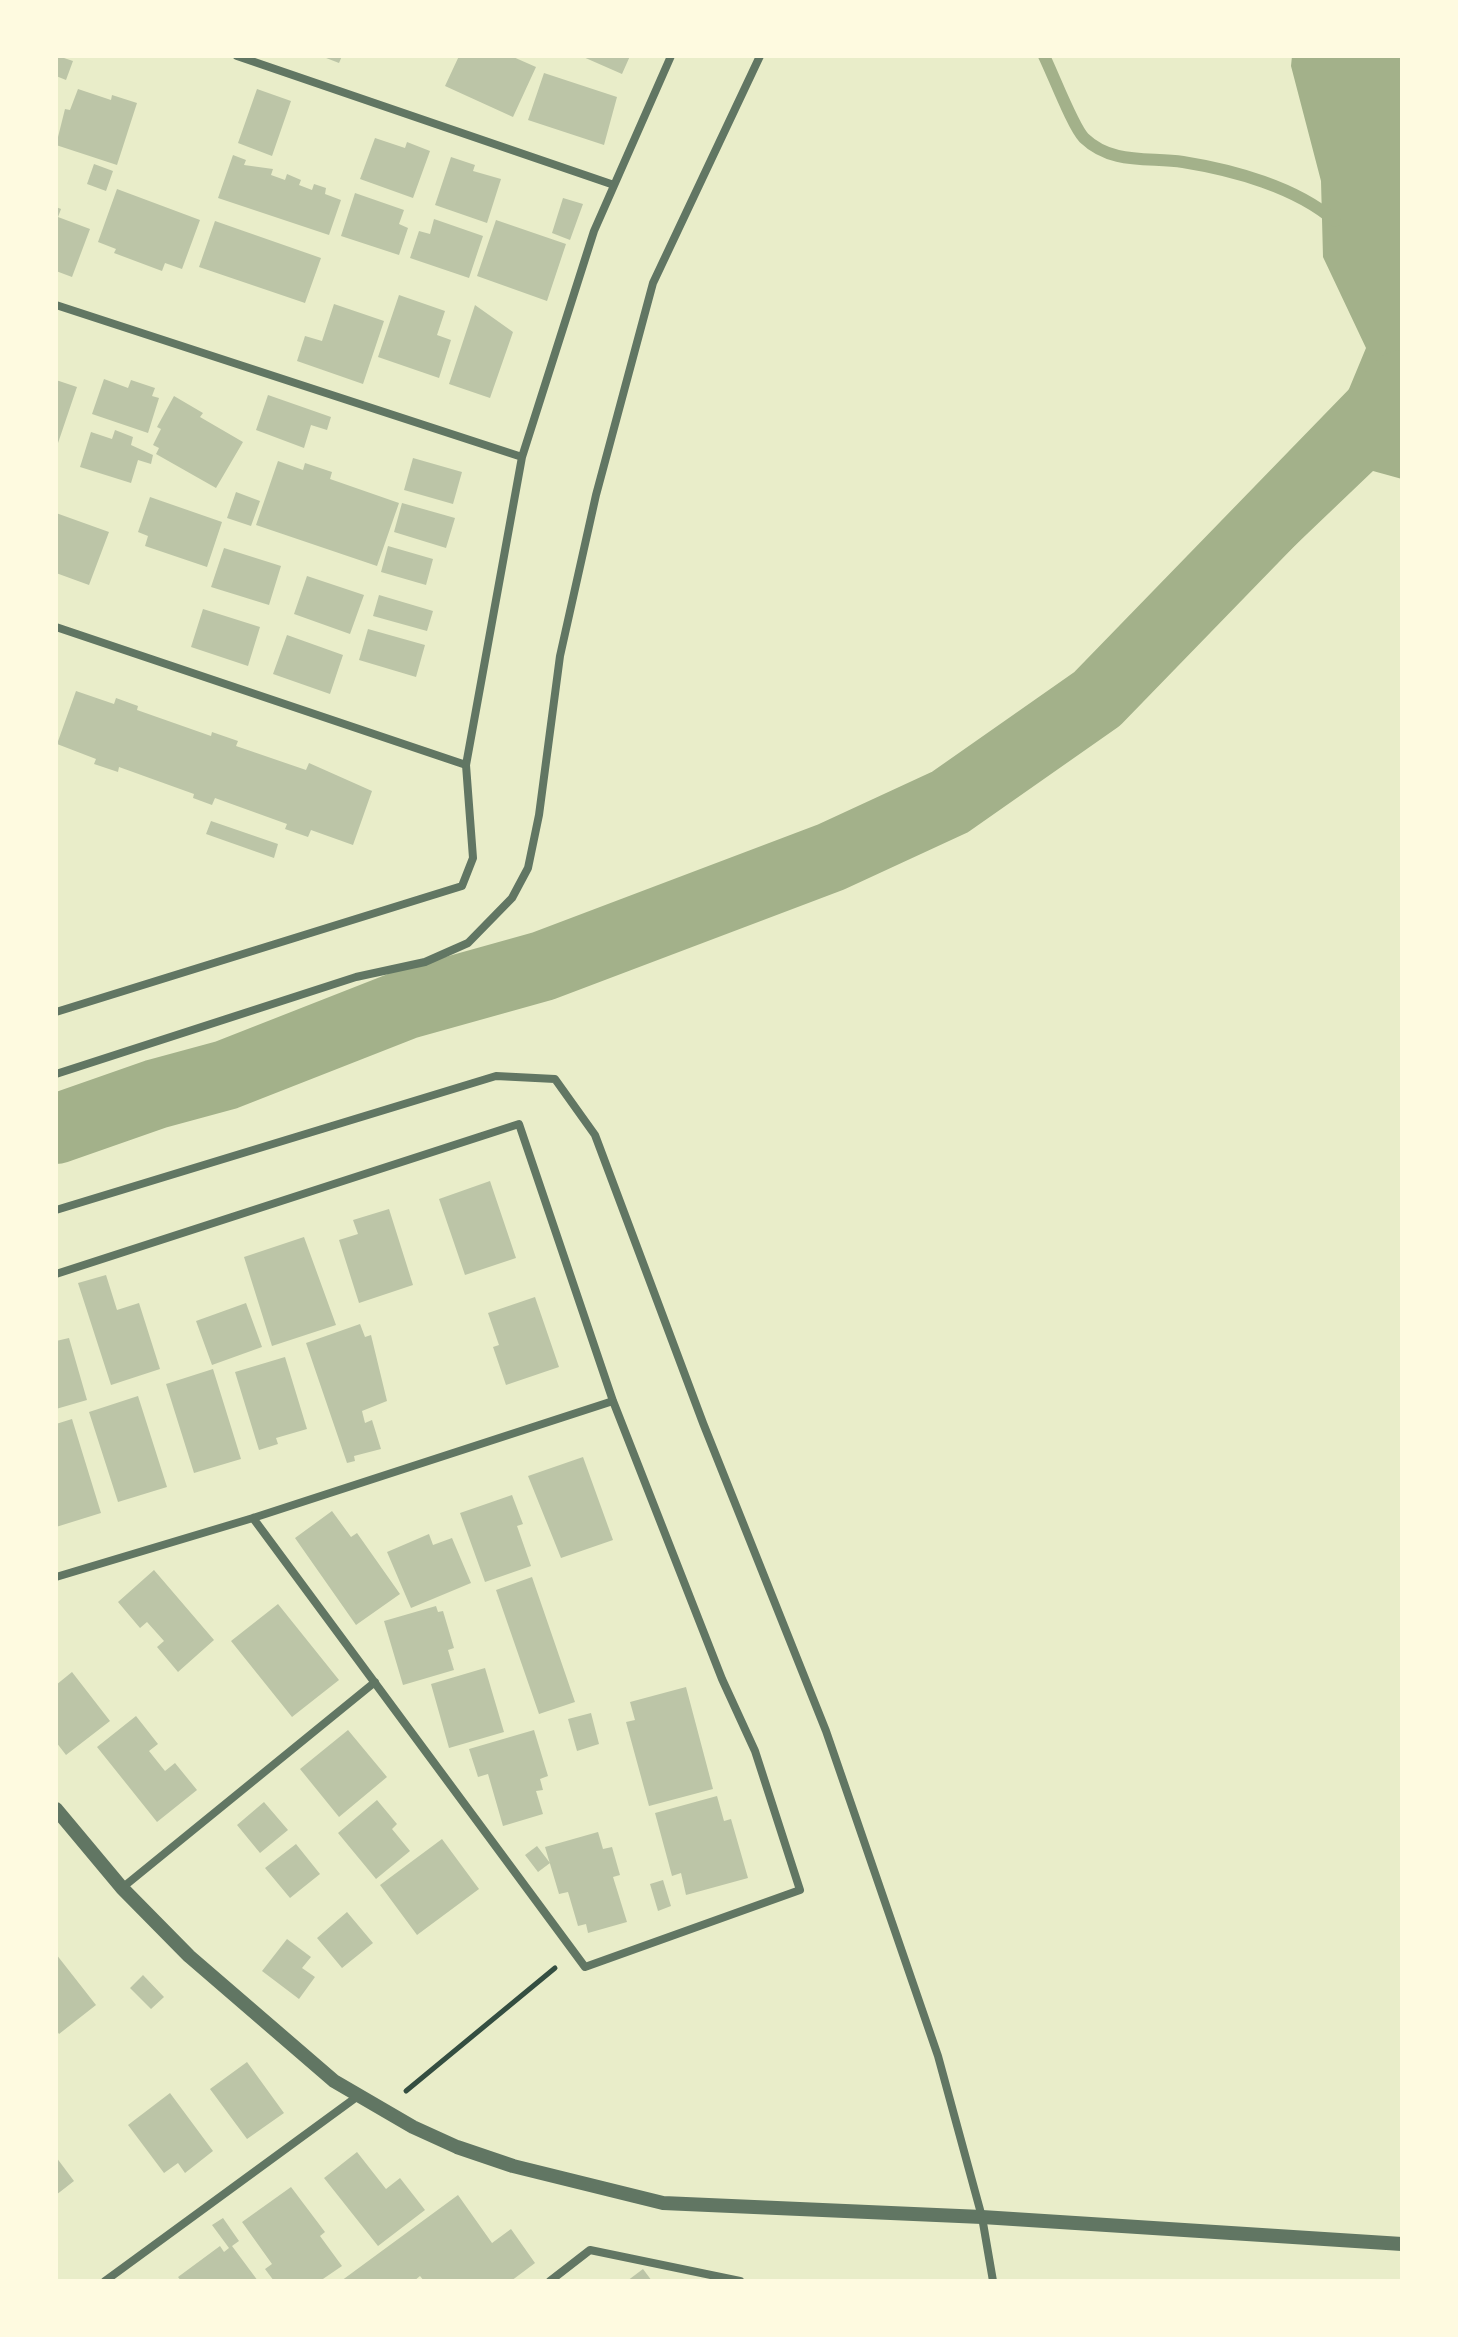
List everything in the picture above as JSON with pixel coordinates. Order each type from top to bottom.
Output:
[{"type":"street","points":[[237,56],[257,59],[614,185]]},
{"type":"street","points":[[56,1012],[462,886],[473,858],[466,765],[522,457],[594,231],[671,56]]},
{"type":"street","points":[[56,1074],[356,977],[425,962],[468,943],[512,898],[528,868],[539,815],[560,656],[596,495],[653,283],[760,56]]},
{"type":"street","points":[[56,305],[522,457]]},
{"type":"street","points":[[56,627],[466,765]]},
{"type":"street","points":[[56,1210],[496,1076],[555,1079],[595,1135],[703,1423],[826,1731],[938,2056],[982,2217],[993,2281]]},
{"type":"street","points":[[56,1274],[519,1124],[613,1401],[722,1679],[755,1751],[800,1890],[585,1967],[253,1518]]},
{"type":"street","points":[[56,1577],[253,1518],[613,1401]]},
{"type":"street","points":[[122,1888],[375,1682]]},
{"type":"street","points":[[56,1809],[122,1888],[262,2023],[358,2096],[424,2132],[485,2157],[663,2203],[982,2217],[1402,2244]]},
{"type":"street","points":[[105,2281],[358,2096]]},
{"type":"street","points":[[550,2281],[590,2250],[740,2281]]},
{"type":"path","points":[[383,2110],[575,1952]]},
{"type":"shaded area","points":[[1292,56],[1402,56],[1402,479],[1373,471],[1219,618],[1178,649],[1108,682],[1169,631],[1310,483],[1366,348],[1323,257],[1321,181],[1291,66]]},
{"type":"building","points":[[58,56],[73,61],[66,80],[56,76]]},
{"type":"building","points":[[321,56],[342,56],[339,63]]},
{"type":"building","points":[[459,56],[511,56],[536,67],[513,117],[445,86]]},
{"type":"building","points":[[581,56],[630,56],[622,74]]},
{"type":"building","points":[[544,73],[617,97],[604,145],[528,120]]},
{"type":"building","points":[[78,89],[111,100],[112,95],[137,103],[117,165],[56,145],[65,109],[70,110]]},
{"type":"building","points":[[257,89],[291,101],[272,156],[238,143]]},
{"type":"building","points":[[375,138],[405,148],[407,142],[430,151],[413,198],[360,179]]},
{"type":"building","points":[[233,155],[246,160],[244,165],[273,169],[271,175],[285,180],[287,174],[301,180],[299,185],[312,190],[314,184],[326,188],[325,194],[341,200],[329,235],[218,198]]},
{"type":"building","points":[[451,157],[475,165],[473,171],[501,179],[487,223],[435,205]]},
{"type":"building","points":[[94,164],[113,171],[106,191],[87,184]]},
{"type":"building","points":[[117,189],[200,220],[182,269],[165,263],[162,271],[114,253],[116,249],[98,242]]},
{"type":"building","points":[[355,193],[404,210],[399,224],[408,228],[399,255],[341,236]]},
{"type":"building","points":[[563,198],[583,204],[570,240],[552,233]]},
{"type":"building","points":[[56,207],[61,209],[58,217],[90,229],[72,277],[56,271]]},
{"type":"building","points":[[434,219],[483,236],[469,278],[410,258],[419,231],[430,234]]},
{"type":"building","points":[[496,220],[566,244],[547,301],[477,276]]},
{"type":"building","points":[[215,221],[321,258],[305,303],[199,267]]},
{"type":"building","points":[[399,295],[445,311],[437,335],[451,340],[439,378],[378,357]]},
{"type":"building","points":[[334,304],[384,321],[363,384],[297,361],[305,336],[322,341]]},
{"type":"building","points":[[475,305],[513,332],[490,398],[449,384]]},
{"type":"building","points":[[104,379],[128,388],[131,380],[155,388],[152,396],[159,398],[148,433],[92,414]]},
{"type":"building","points":[[56,380],[77,387],[57,446],[56,446]]},
{"type":"building","points":[[268,395],[331,417],[327,430],[311,425],[304,448],[256,430]]},
{"type":"building","points":[[174,396],[203,413],[200,417],[243,442],[216,488],[156,454],[159,448],[153,445],[161,429],[157,427]]},
{"type":"building","points":[[115,430],[133,437],[131,445],[153,455],[151,464],[138,460],[131,483],[80,467],[91,432],[112,439]]},
{"type":"building","points":[[413,458],[462,472],[453,504],[404,490]]},
{"type":"building","points":[[278,461],[303,470],[305,463],[332,472],[330,479],[399,503],[377,566],[256,525]]},
{"type":"building","points":[[236,492],[260,501],[251,526],[227,518]]},
{"type":"building","points":[[150,497],[222,522],[207,567],[145,546],[148,536],[138,532]]},
{"type":"building","points":[[402,503],[455,518],[446,548],[394,532]]},
{"type":"building","points":[[56,513],[109,532],[89,585],[56,573]]},
{"type":"building","points":[[388,546],[433,559],[426,585],[381,572]]},
{"type":"building","points":[[224,548],[281,566],[269,605],[211,587]]},
{"type":"building","points":[[307,576],[364,595],[350,634],[294,614]]},
{"type":"building","points":[[379,595],[433,611],[427,631],[373,616]]},
{"type":"building","points":[[203,609],[260,627],[248,666],[191,647]]},
{"type":"building","points":[[368,629],[425,645],[416,677],[359,660]]},
{"type":"building","points":[[287,635],[343,655],[330,694],[273,674]]},
{"type":"building","points":[[76,691],[114,704],[116,698],[138,706],[137,710],[211,736],[212,732],[238,741],[236,746],[306,770],[309,763],[372,791],[353,845],[311,830],[308,837],[285,829],[287,824],[215,798],[212,805],[193,798],[194,794],[119,767],[118,772],[94,764],[96,759],[57,744]]},
{"type":"building","points":[[211,821],[278,844],[274,858],[206,834]]},
{"type":"building","points":[[490,1181],[516,1258],[465,1275],[439,1199]]},
{"type":"building","points":[[389,1209],[413,1285],[359,1303],[339,1240],[358,1234],[353,1220]]},
{"type":"building","points":[[304,1237],[336,1325],[272,1346],[244,1257]]},
{"type":"building","points":[[106,1275],[117,1310],[139,1303],[160,1369],[111,1385],[78,1283]]},
{"type":"building","points":[[535,1297],[559,1367],[506,1385],[493,1347],[499,1345],[488,1313]]},
{"type":"building","points":[[246,1303],[262,1347],[212,1365],[196,1321]]},
{"type":"building","points":[[360,1324],[365,1337],[371,1335],[387,1401],[362,1411],[365,1423],[372,1420],[381,1449],[354,1456],[355,1461],[347,1463],[306,1343]]},
{"type":"building","points":[[69,1338],[87,1400],[56,1409],[56,1341]]},
{"type":"building","points":[[285,1357],[307,1429],[276,1438],[278,1444],[259,1450],[235,1372]]},
{"type":"building","points":[[213,1369],[241,1459],[194,1473],[166,1384]]},
{"type":"building","points":[[138,1396],[167,1487],[118,1502],[89,1412]]},
{"type":"building","points":[[72,1419],[101,1513],[56,1527],[56,1424]]},
{"type":"building","points":[[583,1457],[613,1540],[561,1558],[528,1476]]},
{"type":"building","points":[[512,1495],[523,1524],[517,1526],[531,1566],[485,1582],[460,1513]]},
{"type":"building","points":[[332,1511],[351,1537],[357,1533],[400,1594],[356,1625],[295,1538]]},
{"type":"building","points":[[429,1534],[433,1545],[452,1538],[471,1583],[411,1608],[387,1552]]},
{"type":"building","points":[[154,1570],[214,1640],[178,1672],[157,1647],[164,1641],[147,1622],[140,1628],[118,1602]]},
{"type":"building","points":[[532,1577],[575,1702],[539,1714],[496,1590]]},
{"type":"building","points":[[278,1604],[339,1680],[292,1717],[231,1641]]},
{"type":"building","points":[[436,1606],[438,1612],[443,1611],[454,1648],[448,1650],[454,1670],[403,1685],[384,1621]]},
{"type":"building","points":[[485,1668],[504,1732],[449,1748],[431,1684]]},
{"type":"building","points":[[72,1672],[110,1721],[66,1755],[56,1742],[56,1685]]},
{"type":"building","points":[[686,1687],[713,1789],[649,1806],[626,1722],[635,1720],[630,1702]]},
{"type":"building","points":[[591,1713],[599,1744],[577,1751],[568,1719]]},
{"type":"building","points":[[136,1716],[158,1744],[149,1751],[165,1771],[175,1763],[197,1790],[157,1822],[97,1747]]},
{"type":"building","points":[[348,1730],[387,1777],[339,1817],[300,1769]]},
{"type":"building","points":[[534,1730],[548,1776],[540,1779],[543,1790],[536,1791],[543,1814],[503,1826],[488,1774],[478,1777],[469,1749]]},
{"type":"building","points":[[717,1796],[724,1821],[731,1819],[748,1878],[686,1895],[681,1873],[672,1876],[655,1813]]},
{"type":"building","points":[[377,1800],[397,1824],[392,1829],[410,1851],[376,1879],[338,1833]]},
{"type":"building","points":[[264,1802],[288,1830],[260,1853],[237,1825]]},
{"type":"building","points":[[598,1832],[603,1849],[612,1847],[620,1875],[613,1877],[627,1922],[588,1933],[586,1924],[578,1926],[568,1892],[559,1894],[545,1847]]},
{"type":"building","points":[[442,1839],[479,1889],[417,1935],[380,1885]]},
{"type":"building","points":[[296,1844],[320,1874],[290,1898],[265,1868]]},
{"type":"building","points":[[537,1846],[550,1863],[538,1872],[525,1855]]},
{"type":"building","points":[[663,1880],[671,1906],[658,1911],[650,1884]]},
{"type":"building","points":[[347,1912],[373,1943],[342,1968],[317,1938]]},
{"type":"building","points":[[287,1939],[311,1957],[302,1968],[315,1977],[299,1999],[262,1971]]},
{"type":"building","points":[[56,1954],[96,2005],[59,2034],[56,2030]]},
{"type":"building","points":[[143,1975],[164,1997],[151,2009],[130,1988]]},
{"type":"building","points":[[247,2062],[284,2113],[247,2139],[210,2089]]},
{"type":"building","points":[[170,2093],[213,2151],[185,2173],[178,2163],[164,2173],[128,2125]]},
{"type":"building","points":[[357,2152],[386,2189],[400,2178],[425,2210],[378,2246],[324,2178]]},
{"type":"building","points":[[56,2157],[74,2181],[56,2195]]},
{"type":"building","points":[[291,2187],[325,2232],[320,2236],[342,2266],[320,2281],[274,2281],[265,2269],[272,2264],[242,2222]]},
{"type":"building","points":[[458,2195],[492,2243],[511,2229],[535,2263],[511,2281],[424,2281],[420,2276],[414,2281],[341,2281]]},
{"type":"building","points":[[223,2218],[239,2241],[232,2246],[258,2281],[181,2281],[178,2277],[220,2246],[224,2252],[229,2248],[212,2225]]},
{"type":"building","points":[[643,2269],[652,2281],[627,2281]]},
{"type":"waterway","points":[[1044,56],[1074,123],[1095,147],[1119,156],[1183,162],[1243,175],[1302,199],[1335,221]]},
{"type":"waterway","points":[[56,1129],[156,1094],[226,1075],[407,1004],[543,966],[831,857],[950,802],[1097,699],[1402,385]]}]
